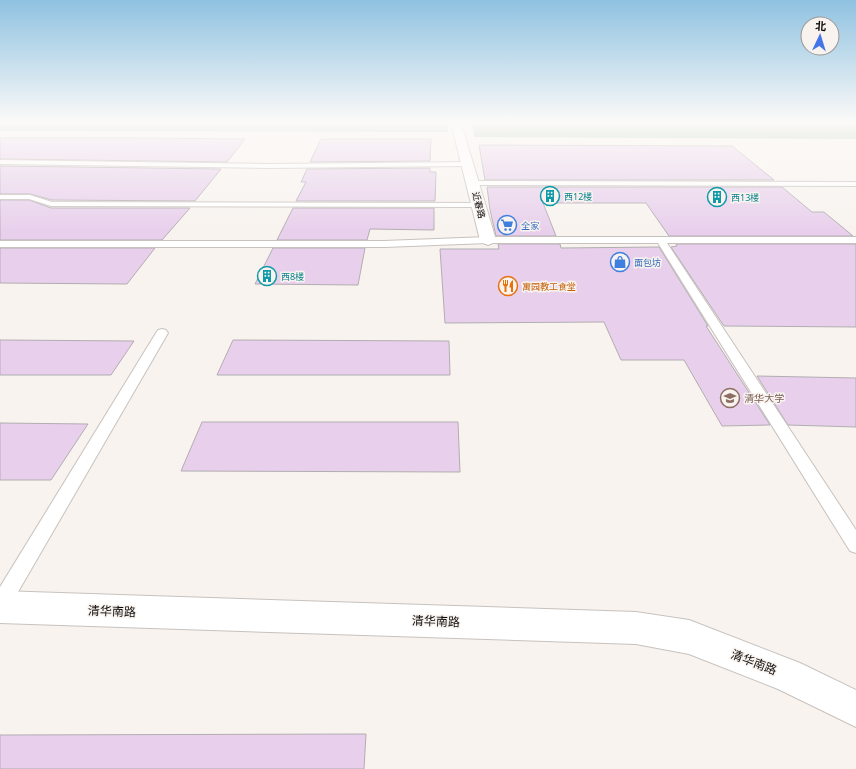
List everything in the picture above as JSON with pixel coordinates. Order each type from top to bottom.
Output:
[{"type":"street","name":"近春路","points":[[467,159],[488,240]]},
{"type":"street","name":"清华南路","points":[[0,606],[636,628],[689,637],[788,675],[856,709]]},
{"type":"lane","points":[[0,162],[268,166],[468,164]]},
{"type":"lane","points":[[473,183],[856,184]]},
{"type":"lane","points":[[0,197],[30,197],[51,204],[478,205]]},
{"type":"lane","points":[[0,244],[384,244],[488,240],[856,240]]},
{"type":"lane","points":[[661,240],[856,545]]},
{"type":"lane","points":[[0,606],[162,333]]},
{"type":"building","points":[[0,159],[229,159],[227,162]]},
{"type":"building","points":[[311,159],[430,159],[430,161],[310,162]]},
{"type":"building","points":[[481,159],[748,159],[774,180],[485,180]]},
{"type":"building","points":[[0,166],[221,169],[195,201],[52,200],[30,194],[0,194]]},
{"type":"building","points":[[430,168],[430,172],[436,172],[435,201],[296,201],[306,182],[301,182],[307,169]]},
{"type":"building","points":[[487,187],[782,187],[812,212],[824,212],[853,236],[669,236],[646,203],[543,203],[556,236],[496,236],[490,210]]},
{"type":"building","points":[[0,200],[29,200],[51,208],[190,208],[162,240],[0,240]]},
{"type":"building","points":[[293,208],[434,208],[434,230],[370,229],[367,240],[277,240]]},
{"type":"building","points":[[498,244],[560,244],[561,248],[659,247],[708,326],[706,326],[770,425],[722,426],[684,360],[621,360],[604,322],[445,323],[440,249],[499,249]]},
{"type":"building","points":[[676,244],[856,244],[856,327],[724,326],[671,247],[677,246]]},
{"type":"building","points":[[0,248],[155,248],[127,284],[0,283]]},
{"type":"building","points":[[273,248],[365,248],[358,285],[255,284]]},
{"type":"building","points":[[0,340],[134,341],[111,375],[0,375]]},
{"type":"building","points":[[233,340],[449,341],[450,375],[217,375]]},
{"type":"building","points":[[757,376],[856,378],[856,427],[788,425]]},
{"type":"building","points":[[202,422],[458,422],[460,472],[181,471]]},
{"type":"building","points":[[0,423],[88,424],[51,480],[0,480]]},
{"type":"building","points":[[366,734],[364,769],[0,769],[0,735]]},
{"type":"place","name":"西12楼","points":[[550,196]]},
{"type":"place","name":"西13楼","points":[[717,197]]},
{"type":"place","name":"全家","points":[[507,225]]},
{"type":"place","name":"面包坊","points":[[620,262]]},
{"type":"place","name":"西8楼","points":[[267,276]]},
{"type":"place","name":"寓园教工食堂","points":[[508,286]]},
{"type":"place","name":"清华大学","points":[[730,398]]}]
